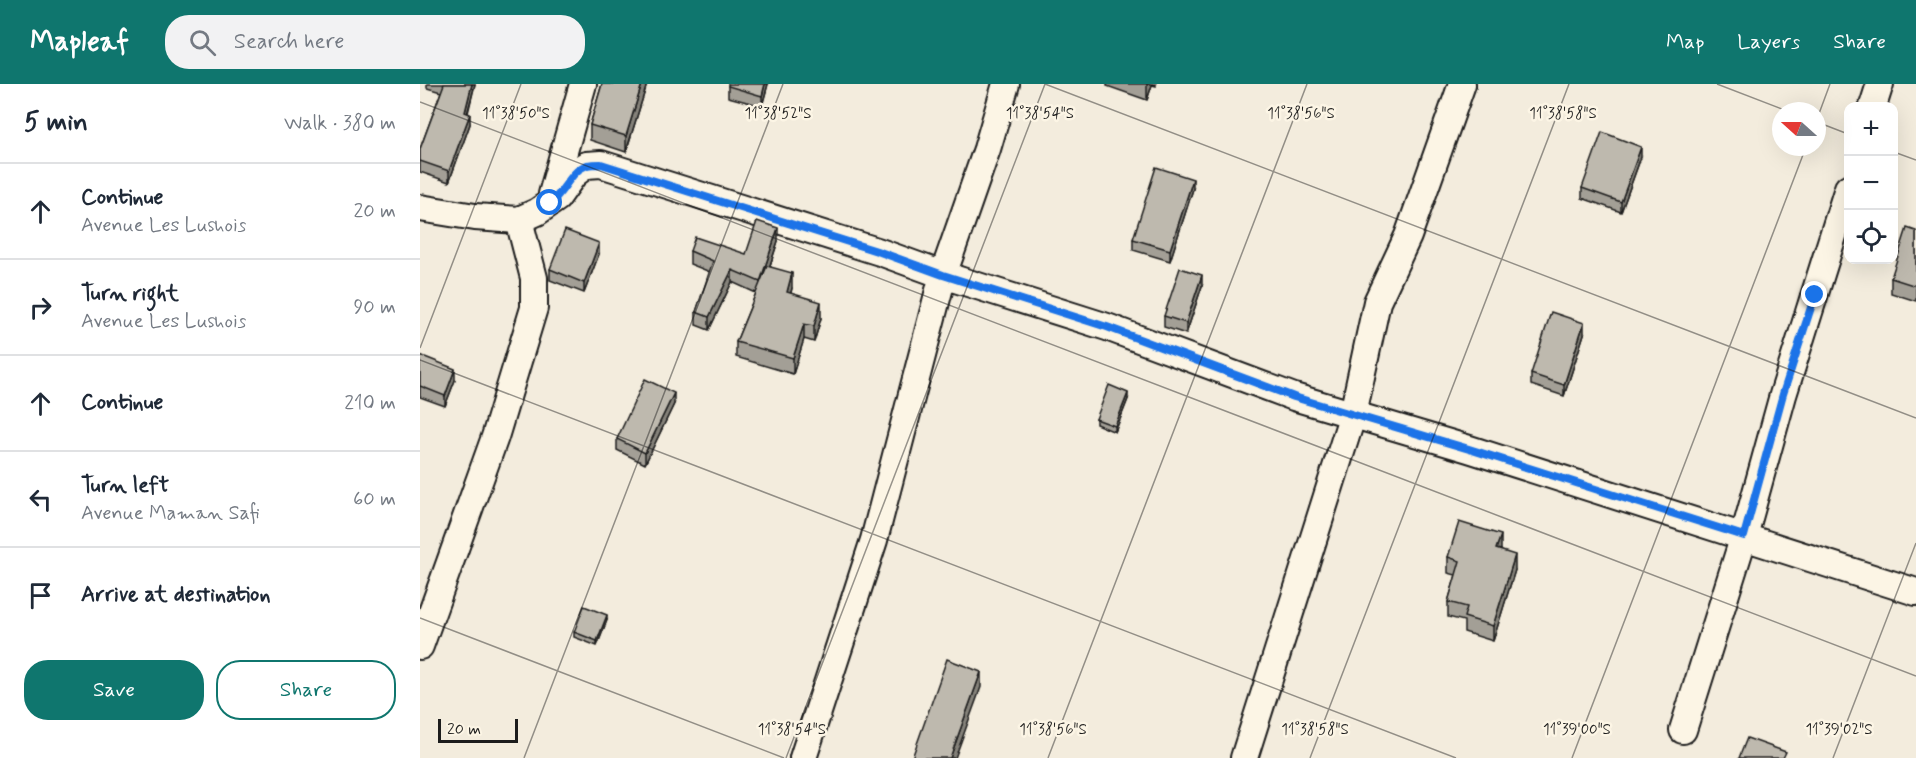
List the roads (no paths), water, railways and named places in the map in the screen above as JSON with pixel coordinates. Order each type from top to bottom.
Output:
[{"type":"street","points":[[550,203],[583,84]]},
{"type":"street","points":[[803,758],[874,540],[943,275],[987,149],[1006,84]]},
{"type":"street","points":[[1244,758],[1353,414],[1377,302],[1408,236],[1462,84]]},
{"type":"street","points":[[1874,102],[1880,84]]},
{"type":"street","points":[[420,208],[474,217],[519,220],[537,212],[557,198],[574,174],[586,165],[601,164],[1107,327],[1294,397],[1744,536],[1916,592]]},
{"type":"street","points":[[1683,730],[1744,536],[1783,394],[1844,201]]},
{"type":"street","points":[[420,646],[495,437],[534,308],[534,278],[519,220]]}]
